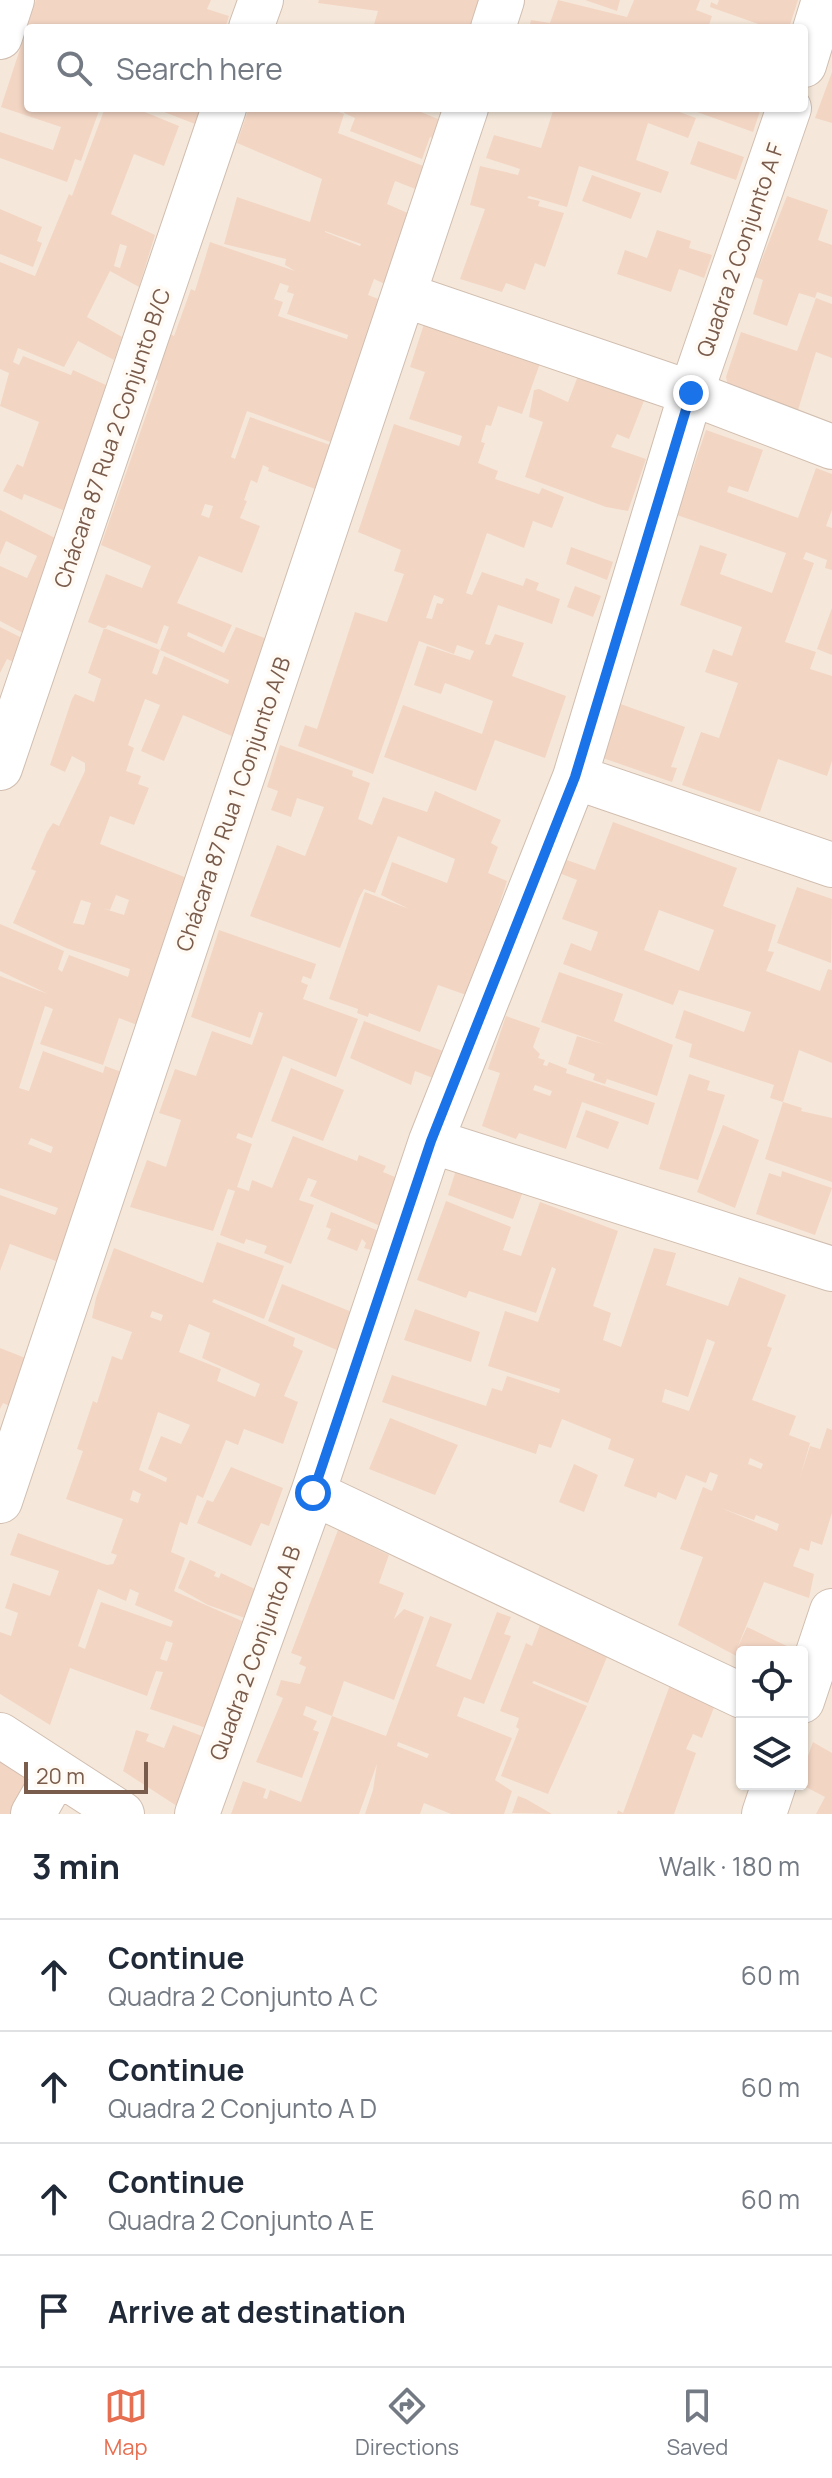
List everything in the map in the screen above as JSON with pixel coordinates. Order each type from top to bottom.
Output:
[{"type":"street","points":[[0,37],[12,0]]},
{"type":"street","points":[[252,24],[261,0]]},
{"type":"street","points":[[494,24],[502,0]]},
{"type":"street","name":"Chácara 87 Rua 2 Conjunto B/C","points":[[0,768],[223,112]]},
{"type":"street","name":"Chácara 87 Rua 1 Conjunto A/B","points":[[0,1501],[465,112]]},
{"type":"street","name":"Quadra 2 Conjunto A F","points":[[575,777],[691,393],[788,112]]},
{"type":"street","points":[[404,295],[691,393],[832,447]]},
{"type":"street","points":[[575,777],[832,865]]},
{"type":"street","name":"Quadra 2 Conjunto A B","points":[[197,1814],[313,1493],[431,1141],[575,777]]},
{"type":"street","points":[[431,1141],[832,1269]]},
{"type":"street","points":[[313,1493],[736,1693]]},
{"type":"street","points":[[816,1685],[832,1611]]},
{"type":"street","points":[[0,1735],[122,1814]]},
{"type":"street","points":[[33,1814],[57,1772]]},
{"type":"street","points":[[764,1814],[772,1790]]},
{"type":"shaded area","points":[[0,0],[832,0],[832,1814],[0,1814]]},
{"type":"building","points":[[36,0],[211,0],[207,9],[229,16],[226,24],[28,24]]},
{"type":"building","points":[[319,0],[483,0],[474,24],[374,24],[378,11],[318,3]]},
{"type":"building","points":[[558,0],[627,17],[634,0],[700,0],[696,10],[712,16],[709,24],[530,24],[531,20],[550,23]]},
{"type":"building","points":[[585,0],[620,0],[617,11]]},
{"type":"building","points":[[719,0],[798,0],[790,24],[759,24],[710,7],[711,2],[717,5]]},
{"type":"building","points":[[24,37],[24,112],[99,112],[81,161],[75,159],[67,182],[0,158],[0,132],[53,150],[61,127],[1,107]]},
{"type":"building","points":[[832,72],[832,123],[815,118]]},
{"type":"building","points":[[104,112],[145,112],[179,126],[164,166],[134,154],[111,214],[155,235],[139,287],[110,271],[87,317],[122,337],[114,360],[78,341],[64,367],[18,348],[13,362],[19,365],[23,356],[71,375],[73,370],[106,385],[65,511],[24,494],[22,500],[3,491],[17,464],[23,467],[39,422],[0,406],[9,373],[0,369],[0,262],[35,276],[69,194],[72,196]],"holes":[[[120,244],[127,246],[120,268],[114,266]]]},
{"type":"building","points":[[164,112],[200,112],[195,124]]},
{"type":"building","points":[[248,112],[344,114],[338,133],[426,167],[418,190],[395,181],[387,204],[410,214],[387,285],[374,279],[368,295],[384,301],[333,443],[247,411],[231,457],[235,459],[250,417],[330,445],[315,489],[268,471],[269,468],[263,465],[257,483],[251,480],[240,518],[260,526],[242,573],[199,556],[177,603],[232,625],[222,647],[188,632],[187,636],[224,653],[236,627],[270,640],[234,737],[183,715],[164,761],[141,751],[160,705],[145,699],[128,745],[134,748],[126,771],[141,776],[138,784],[149,788],[134,825],[110,816],[100,844],[187,878],[137,1025],[119,1018],[103,1065],[40,1044],[53,1009],[45,1006],[19,1088],[29,1091],[43,1051],[103,1073],[105,1066],[122,1072],[61,1263],[10,1244],[0,1271],[0,1195],[55,1215],[58,1208],[0,1188],[0,976],[48,994],[0,971],[0,924],[64,951],[58,969],[62,972],[69,955],[128,977],[130,969],[66,948],[13,923],[36,871],[31,869],[47,832],[53,823],[59,826],[85,771],[85,763],[72,756],[65,772],[50,765],[72,699],[75,694],[94,702],[101,679],[88,673],[104,629],[88,622],[106,574],[142,588],[151,566],[101,545],[158,381],[156,379],[170,334],[174,336],[191,289],[195,291],[210,242],[295,271],[285,265],[286,259],[224,244],[237,197],[310,222],[322,179],[237,143]],"holes":[[[325,231],[361,244],[360,246]],[[280,283],[289,286],[287,292],[294,294],[287,314],[348,335],[347,339],[278,316],[283,302],[274,299]],[[205,504],[213,506],[209,518],[201,515]],[[108,625],[157,644],[164,625],[169,627],[160,650],[105,629]],[[160,650],[229,680],[228,684],[164,656],[157,675],[152,673]],[[116,895],[129,900],[124,915],[102,908],[110,910]],[[81,900],[91,903],[84,925],[73,923]],[[31,1138],[53,1147],[51,1153],[28,1144]]]},
{"type":"building","points":[[421,112],[443,121],[437,140],[430,137],[422,159],[350,131],[355,118],[344,113]]},
{"type":"building","points":[[553,112],[679,112],[696,118],[688,138],[648,123],[636,160],[669,172],[661,193],[579,166],[567,207],[527,198],[540,201],[538,206],[564,213],[545,267],[535,263],[525,290],[506,283],[502,292],[460,279],[485,209],[470,205],[480,166],[518,175],[520,169],[486,158],[494,135],[541,148]]},
{"type":"building","points":[[697,112],[760,112],[753,132]]},
{"type":"building","points":[[698,141],[744,157],[736,180],[690,164]]},
{"type":"building","points":[[592,175],[641,193],[631,219],[582,201]]},
{"type":"building","points":[[787,196],[828,210],[818,240],[832,245],[832,297],[817,292],[815,298],[799,293],[787,326],[753,314],[763,280],[755,277]]},
{"type":"building","points":[[0,209],[42,227],[37,241],[42,243],[33,267],[0,254]]},
{"type":"building","points":[[657,230],[691,241],[689,248],[712,255],[704,278],[679,269],[671,292],[617,274],[625,250],[647,258]]},
{"type":"building","points":[[816,298],[832,304],[832,358],[816,352],[798,410],[728,386],[726,377],[741,332],[797,351]]},
{"type":"building","points":[[425,321],[543,355],[522,414],[498,406],[491,426],[486,425],[481,442],[485,443],[478,463],[498,471],[495,479],[539,494],[542,488],[564,497],[552,528],[533,521],[524,548],[487,533],[466,593],[472,595],[482,572],[523,586],[526,578],[539,583],[536,590],[560,599],[552,624],[498,605],[485,644],[490,645],[495,634],[524,643],[512,676],[566,696],[545,758],[495,740],[476,791],[384,757],[403,705],[482,734],[493,701],[445,683],[441,694],[414,685],[427,646],[470,660],[474,651],[457,645],[454,654],[419,641],[373,774],[298,746],[305,725],[317,729],[355,612],[387,622],[404,574],[394,571],[401,550],[358,532],[394,424],[459,446],[462,436],[409,419],[425,372],[410,367]],"holes":[[[434,595],[444,599],[442,604],[437,603],[432,619],[426,618]]]},
{"type":"building","points":[[581,368],[647,393],[629,439],[617,434],[611,447],[646,459],[628,511],[606,507],[525,477],[543,422],[529,417],[534,390],[539,389],[568,402]]},
{"type":"building","points":[[706,430],[763,450],[748,492],[729,486],[727,492],[798,518],[816,468],[832,474],[832,510],[826,526],[832,528],[832,570],[825,568],[827,560],[806,552],[803,559],[814,563],[785,642],[816,652],[810,669],[832,676],[832,761],[827,776],[778,759],[760,812],[682,785],[701,732],[719,738],[738,683],[705,672],[713,649],[732,656],[742,627],[680,605],[700,545],[727,554],[720,574],[772,593],[786,553],[677,515]]},
{"type":"building","points":[[0,510],[55,538],[23,633],[0,621],[0,566],[27,578],[37,556],[6,541],[0,555]]},
{"type":"building","points":[[571,547],[613,562],[607,580],[566,564]]},
{"type":"building","points":[[575,586],[601,596],[593,617],[567,607]]},
{"type":"building","points":[[832,608],[832,655],[817,649]]},
{"type":"building","points":[[0,627],[26,640],[16,663],[7,659],[0,673]]},
{"type":"building","points":[[615,702],[685,727],[671,767],[677,768],[672,782],[597,756]]},
{"type":"building","points":[[280,745],[353,771],[352,776],[370,783],[358,819],[372,825],[383,797],[427,812],[435,791],[501,820],[491,843],[498,847],[488,873],[507,881],[469,996],[438,985],[420,1032],[369,1013],[368,1017],[357,1013],[358,1009],[329,999],[365,892],[409,909],[381,895],[392,862],[447,883],[455,859],[398,836],[375,893],[364,889],[359,898],[340,948],[250,916],[277,845],[305,856],[324,807],[297,798],[291,817],[271,810],[278,791],[267,787]]},
{"type":"building","points":[[613,822],[737,868],[723,906],[776,925],[768,951],[774,952],[766,971],[820,991],[828,969],[832,970],[832,1063],[799,1050],[783,1102],[770,1098],[774,1085],[689,1057],[692,1044],[675,1038],[684,1010],[744,1032],[751,1012],[679,990],[673,1005],[563,964],[571,943],[591,951],[598,932],[562,919],[577,880],[559,873],[564,859],[595,870]],"holes":[[[659,910],[714,930],[699,971],[644,950]]]},
{"type":"building","points":[[797,887],[832,899],[831,963],[777,943]]},
{"type":"building","points":[[219,930],[316,964],[311,979],[303,976],[301,982],[308,985],[303,999],[358,1019],[336,1077],[283,1056],[252,1138],[238,1133],[236,1138],[252,1144],[237,1187],[249,1191],[252,1180],[272,1188],[293,1136],[357,1161],[359,1155],[386,1166],[383,1172],[400,1179],[385,1228],[310,1196],[317,1181],[308,1178],[299,1200],[314,1205],[291,1264],[264,1253],[267,1246],[246,1239],[244,1244],[220,1235],[235,1191],[228,1189],[213,1231],[130,1207],[147,1160],[166,1167],[181,1120],[159,1113],[175,1069],[196,1076],[212,1031],[252,1045],[263,1013],[259,1012],[250,1038],[191,1017]]},
{"type":"building","points":[[559,972],[623,994],[614,1021],[673,1045],[657,1096],[607,1079],[605,1084],[593,1080],[595,1074],[568,1064],[577,1036],[606,1045],[541,1022]]},
{"type":"building","points":[[506,1016],[540,1028],[533,1047],[540,1054],[538,1058],[545,1060],[543,1065],[547,1066],[549,1062],[567,1069],[566,1073],[655,1103],[648,1125],[582,1102],[566,1149],[519,1133],[516,1139],[482,1126],[500,1073],[488,1069]],"holes":[[[535,1085],[552,1091],[550,1096],[533,1090]]]},
{"type":"building","points":[[364,1021],[443,1051],[433,1078],[415,1071],[411,1085],[350,1058]]},
{"type":"building","points":[[291,1068],[344,1090],[323,1141],[271,1121]]},
{"type":"building","points":[[689,1074],[710,1081],[707,1090],[725,1095],[698,1180],[659,1169]]},
{"type":"building","points":[[783,1102],[802,1108],[801,1111],[832,1118],[832,1182],[765,1159]]},
{"type":"building","points":[[586,1110],[619,1122],[608,1149],[576,1137]]},
{"type":"building","points":[[723,1125],[759,1140],[735,1208],[697,1192]]},
{"type":"building","points":[[456,1170],[522,1194],[513,1219],[448,1195]]},
{"type":"building","points":[[782,1171],[832,1188],[815,1235],[756,1214],[769,1173],[781,1177]]},
{"type":"building","points":[[446,1201],[511,1227],[503,1250],[521,1256],[540,1202],[618,1231],[593,1306],[611,1313],[603,1340],[621,1347],[654,1248],[676,1253],[666,1285],[728,1306],[739,1277],[786,1295],[767,1346],[772,1348],[752,1400],[796,1416],[789,1435],[810,1443],[800,1477],[810,1446],[820,1449],[827,1428],[832,1430],[832,1513],[822,1545],[811,1541],[809,1551],[800,1548],[793,1566],[814,1574],[809,1598],[764,1582],[736,1646],[736,1656],[678,1625],[703,1557],[680,1549],[703,1487],[712,1491],[718,1475],[710,1472],[706,1483],[686,1475],[676,1500],[658,1492],[656,1498],[624,1486],[634,1459],[608,1449],[611,1439],[562,1419],[551,1448],[539,1444],[536,1454],[382,1402],[392,1375],[486,1406],[492,1388],[502,1391],[507,1376],[559,1393],[560,1389],[488,1366],[505,1311],[538,1322],[556,1269],[552,1267],[536,1313],[469,1291],[466,1298],[417,1280]],"holes":[[[707,1339],[715,1342],[689,1411],[662,1402],[665,1389],[688,1397]],[[750,1458],[763,1464],[761,1469],[748,1464]],[[721,1508],[754,1520],[756,1515],[779,1524],[777,1531]]]},
{"type":"building","points":[[331,1212],[384,1233],[377,1252],[364,1248],[366,1243],[362,1239],[357,1251],[327,1239],[331,1229],[326,1227]]},
{"type":"building","points":[[217,1242],[284,1266],[264,1319],[214,1299],[212,1302],[295,1338],[293,1346],[303,1351],[284,1396],[298,1402],[283,1444],[244,1429],[238,1445],[226,1440],[203,1498],[197,1495],[187,1525],[180,1522],[171,1552],[185,1558],[174,1591],[242,1621],[233,1646],[241,1649],[206,1728],[150,1709],[163,1672],[156,1671],[147,1696],[70,1668],[50,1725],[0,1694],[0,1632],[11,1636],[18,1613],[5,1608],[13,1583],[50,1596],[59,1571],[10,1555],[18,1533],[107,1565],[113,1564],[117,1555],[111,1553],[123,1519],[66,1499],[83,1451],[77,1449],[93,1401],[97,1403],[112,1356],[122,1360],[132,1332],[92,1318],[96,1298],[114,1248],[203,1283]],"holes":[[[152,1311],[163,1315],[161,1321],[150,1317]],[[189,1324],[210,1333],[202,1358],[260,1384],[255,1397],[217,1381],[221,1369],[179,1352]],[[158,1412],[190,1425],[181,1444],[161,1436],[148,1469],[167,1478],[166,1482],[139,1470]],[[133,1490],[141,1494],[138,1503],[130,1500]],[[98,1589],[126,1601],[130,1589],[139,1593],[135,1605],[173,1621],[171,1627],[101,1602],[85,1649],[78,1646]],[[166,1641],[173,1643],[167,1661],[160,1659]]]},
{"type":"building","points":[[282,1284],[357,1314],[344,1353],[268,1321]]},
{"type":"building","points":[[415,1309],[480,1332],[471,1362],[404,1340]]},
{"type":"building","points":[[0,1348],[28,1359],[12,1407],[3,1403],[0,1409]]},
{"type":"building","points":[[390,1418],[458,1445],[435,1495],[369,1469]]},
{"type":"building","points":[[574,1464],[598,1475],[584,1512],[559,1502]]},
{"type":"building","points":[[231,1467],[283,1488],[269,1526],[261,1523],[251,1546],[197,1523],[207,1500],[213,1502]]},
{"type":"building","points":[[338,1530],[389,1555],[379,1583],[404,1593],[394,1619],[404,1609],[424,1617],[394,1700],[344,1681],[332,1716],[306,1706],[303,1715],[317,1721],[313,1730],[319,1732],[302,1778],[256,1762],[283,1698],[276,1695],[281,1680],[300,1684],[306,1667],[299,1664],[302,1657],[291,1653]]},
{"type":"building","points":[[190,1560],[216,1572],[214,1576],[219,1578],[221,1573],[257,1590],[245,1618],[208,1605],[178,1588]]},
{"type":"building","points":[[497,1612],[511,1617],[504,1634],[511,1636],[484,1704],[464,1697],[457,1716],[512,1738],[495,1780],[512,1791],[504,1814],[451,1814],[424,1803],[420,1814],[365,1814],[377,1764],[359,1814],[231,1814],[243,1781],[266,1789],[263,1798],[267,1799],[270,1790],[301,1802],[332,1716],[386,1736],[430,1616],[452,1624],[436,1666],[471,1680]],"holes":[[[398,1742],[429,1754],[427,1758],[397,1746]]]},
{"type":"building","points":[[540,1625],[607,1657],[588,1703],[534,1681],[532,1683],[587,1706],[548,1794],[501,1776],[519,1729],[516,1727],[519,1718],[500,1711],[526,1643],[532,1646]]},
{"type":"building","points":[[747,1627],[787,1646],[738,1646]]},
{"type":"building","points":[[670,1685],[715,1705],[702,1738],[693,1734],[686,1749],[696,1753],[674,1814],[617,1814],[618,1810],[623,1813]]},
{"type":"building","points":[[173,1725],[210,1739],[186,1812],[123,1771],[136,1730],[149,1734],[146,1741],[164,1748]]},
{"type":"building","points":[[813,1742],[832,1753],[832,1814],[816,1814],[825,1797],[808,1788],[808,1756]]},
{"type":"building","points":[[0,1762],[36,1785],[19,1814],[0,1814]]},
{"type":"building","points":[[518,1796],[526,1799],[552,1814],[512,1813]]},
{"type":"route","points":[[313,1493],[431,1141],[575,777],[691,393]]}]
